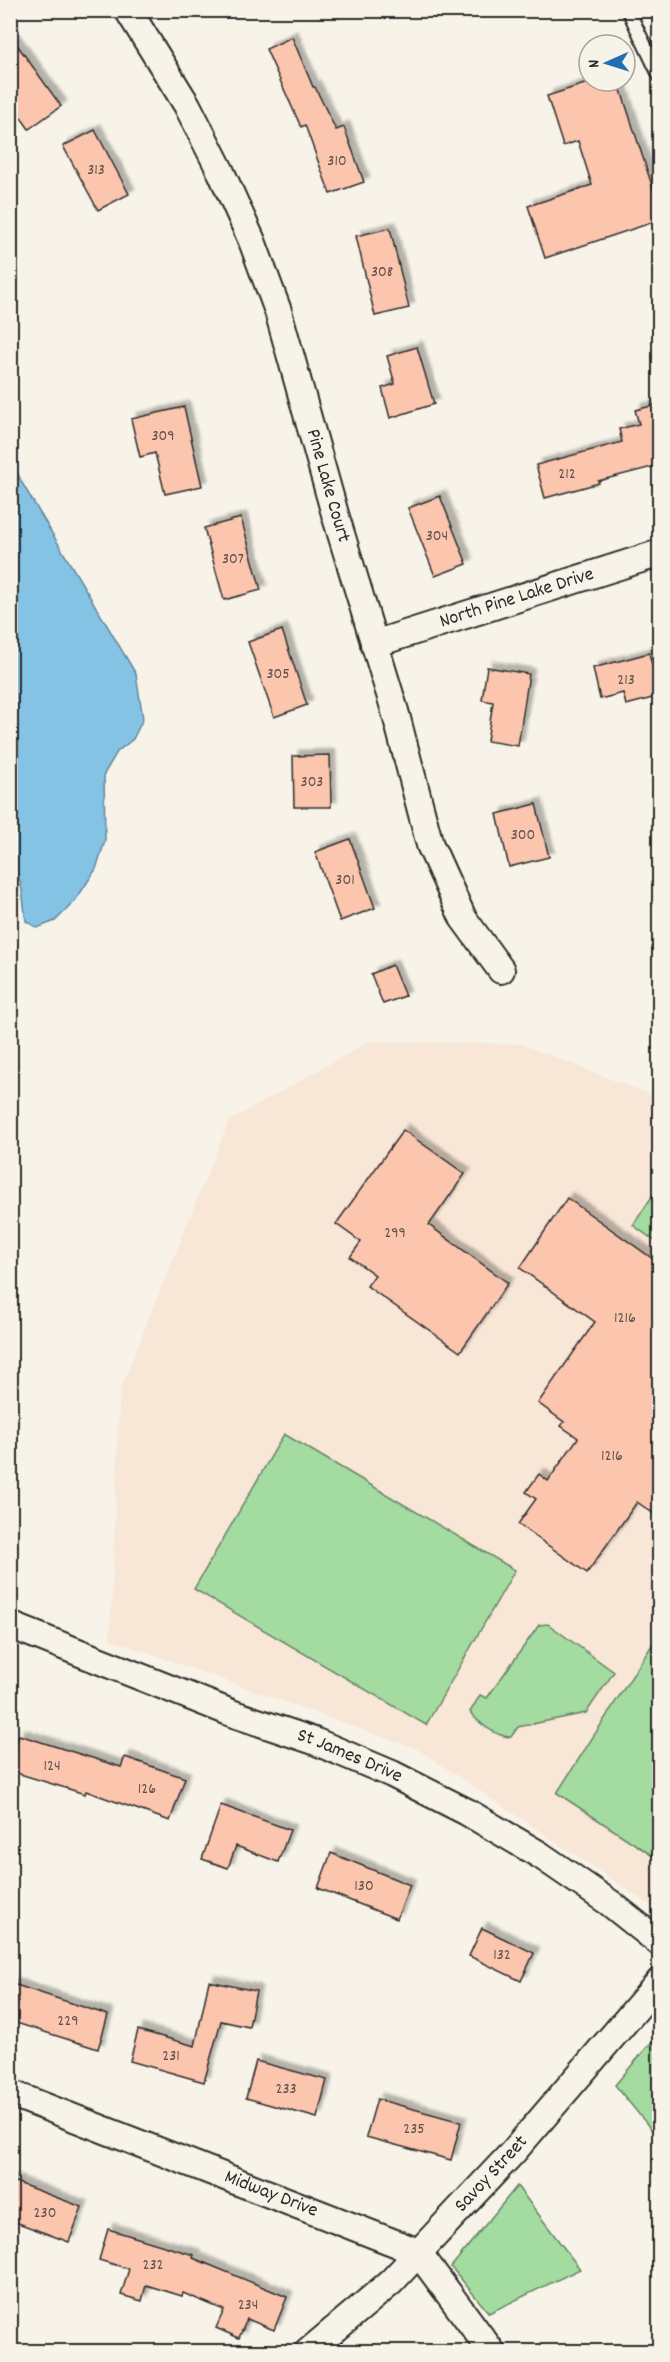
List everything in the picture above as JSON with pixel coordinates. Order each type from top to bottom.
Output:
[{"type":"street","name":"Pine Lake Court","points":[[128,10],[187,105],[222,172],[252,241],[278,311],[413,778],[430,845],[463,918],[501,970]]},
{"type":"street","name":"North Pine Lake Drive","points":[[374,644],[660,554]]},
{"type":"street","name":"St James Drive","points":[[10,1625],[234,1714],[314,1741],[392,1774],[467,1812],[540,1855],[610,1903],[660,1943]]},
{"type":"street","name":"Savoy Street","points":[[308,2352],[391,2282],[514,2151],[660,1981]]},
{"type":"street","name":"Midway Drive","points":[[10,2093],[418,2252]]},
{"type":"street","points":[[418,2252],[492,2352]]},
{"type":"lane","points":[[627,10],[660,77]]},
{"type":"shaded area","points":[[370,1041],[521,1044],[659,1098],[659,1911],[419,1750],[110,1639],[120,1390],[229,1121]]},
{"type":"green space","points":[[653,1195],[659,1199],[659,1244],[633,1225]]},
{"type":"green space","points":[[284,1434],[515,1570],[426,1725],[194,1589]]},
{"type":"green space","points":[[548,1624],[614,1672],[586,1713],[518,1727],[511,1737],[494,1732],[470,1712],[480,1695],[487,1698],[539,1625]]},
{"type":"green space","points":[[659,1634],[659,1860],[557,1793]]},
{"type":"green space","points":[[659,2033],[659,2139],[615,2085]]},
{"type":"green space","points":[[517,2186],[580,2269],[489,2313],[451,2267]]},
{"type":"water","points":[[10,449],[22,483],[136,674],[143,719],[133,739],[117,752],[104,774],[105,841],[96,869],[75,901],[55,921],[37,928],[26,921],[20,882],[11,862]]},
{"type":"building","points":[[10,35],[61,106],[29,129],[10,102]]},
{"type":"building","points":[[292,37],[313,87],[336,130],[344,127],[364,182],[330,194],[305,125],[301,127],[266,49]]},
{"type":"building","points":[[577,86],[577,93],[622,93],[660,210],[660,220],[545,258],[528,206],[592,185],[578,141],[563,146],[547,96]]},
{"type":"building","points":[[95,130],[129,194],[98,210],[63,146]]},
{"type":"building","points":[[390,228],[409,308],[375,316],[356,236]]},
{"type":"building","points":[[417,347],[434,404],[390,418],[382,388],[395,384],[387,356]]},
{"type":"building","points":[[660,404],[660,465],[545,498],[536,465],[622,442],[619,429],[639,424],[635,410]]},
{"type":"building","points":[[184,407],[202,486],[165,494],[155,453],[140,457],[131,419]]},
{"type":"building","points":[[440,496],[467,564],[435,576],[408,508]]},
{"type":"building","points":[[241,518],[261,590],[224,600],[204,528]]},
{"type":"building","points":[[282,630],[307,705],[274,717],[248,642]]},
{"type":"building","points":[[649,653],[660,696],[626,705],[623,693],[600,699],[593,668]]},
{"type":"building","points":[[487,667],[529,674],[518,746],[487,741],[493,702],[482,700]]},
{"type":"building","points":[[330,755],[331,807],[294,807],[293,756]]},
{"type":"building","points":[[536,804],[549,857],[509,867],[497,814]]},
{"type":"building","points":[[350,839],[375,908],[340,921],[315,852]]},
{"type":"building","points":[[392,965],[405,996],[383,1004],[371,974]]},
{"type":"building","points":[[403,1130],[465,1174],[429,1225],[508,1283],[460,1352],[367,1286],[375,1275],[350,1257],[361,1242],[336,1224]]},
{"type":"building","points":[[567,1198],[660,1264],[660,1518],[637,1502],[587,1573],[518,1524],[536,1499],[526,1492],[539,1474],[548,1481],[578,1438],[561,1426],[564,1422],[538,1403],[595,1322],[520,1268]]},
{"type":"building","points":[[19,1735],[121,1767],[125,1757],[185,1778],[170,1821],[86,1791],[85,1794],[10,1771],[10,1762]]},
{"type":"building","points":[[221,1805],[290,1830],[278,1862],[236,1846],[228,1868],[202,1859]]},
{"type":"building","points":[[331,1853],[410,1885],[397,1919],[318,1888]]},
{"type":"building","points":[[482,1928],[534,1953],[521,1981],[469,1956]]},
{"type":"building","points":[[209,1981],[256,1991],[249,2027],[221,2021],[204,2082],[130,2061],[138,2030],[195,2046]]},
{"type":"building","points":[[10,1983],[108,2015],[98,2049],[10,2021]]},
{"type":"building","points":[[256,2061],[327,2080],[317,2118],[246,2098]]},
{"type":"building","points":[[377,2099],[461,2122],[451,2160],[366,2137]]},
{"type":"building","points":[[10,2180],[82,2207],[69,2242],[10,2220]]},
{"type":"building","points":[[108,2229],[194,2255],[193,2258],[287,2297],[274,2330],[247,2319],[239,2338],[216,2328],[224,2310],[183,2293],[182,2296],[146,2285],[142,2301],[121,2295],[129,2269],[99,2260]]}]
